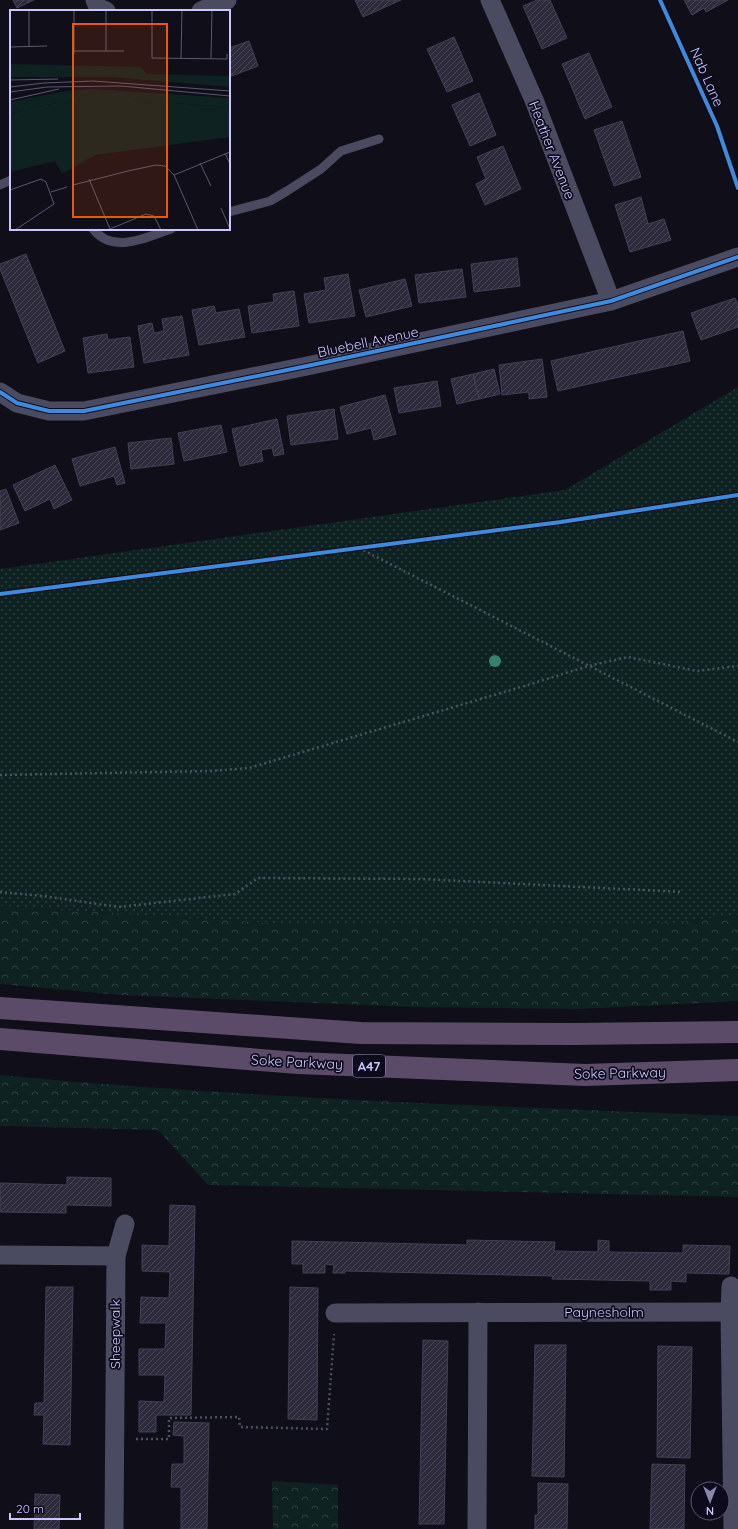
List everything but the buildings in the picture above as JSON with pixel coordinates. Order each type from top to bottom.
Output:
[{"type":"highway","points":[[0,1008],[361,1033],[573,1034],[735,1031]]},
{"type":"highway","name":"Soke Parkway","points":[[0,1039],[298,1064],[585,1075],[738,1070]]},
{"type":"highway","name":"A47","points":[[585,1075],[738,1085]]},
{"type":"street","points":[[95,0],[98,6],[104,10]]},
{"type":"street","points":[[203,10],[227,0]]},
{"type":"street","name":"Heather Avenue","points":[[490,0],[534,100],[611,301]]},
{"type":"street","name":"Bluebell Avenue","points":[[0,392],[17,402],[49,411],[84,411],[307,366],[611,301],[738,257]]},
{"type":"street","name":"Sheepwalk","points":[[114,1529],[116,1256],[125,1224]]},
{"type":"street","points":[[0,1255],[116,1256]]},
{"type":"street","points":[[731,1286],[730,1312],[733,1529]]},
{"type":"street","points":[[478,1312],[478,1529]]},
{"type":"street","name":"Paynesholm","points":[[335,1313],[730,1312]]},
{"type":"lane","points":[[230,212],[270,201],[321,169],[330,159],[341,151],[379,139]]},
{"type":"lane","points":[[0,185],[10,180]]},
{"type":"lane","points":[[94,230],[101,238],[112,242],[125,243],[168,230]]},
{"type":"path","points":[[351,549],[367,547]]},
{"type":"path","points":[[359,548],[738,742]]},
{"type":"path","points":[[0,775],[211,771],[249,768],[588,666],[628,657],[697,671],[738,666]]},
{"type":"path","points":[[0,892],[43,896],[119,907],[235,894],[258,878],[421,879],[683,892]]},
{"type":"path","points":[[114,1440],[169,1439],[169,1418],[239,1417],[240,1427],[327,1429],[335,1313]]},
{"type":"green space","points":[[738,387],[738,915],[672,923],[286,924],[0,906],[0,569],[565,490]]},
{"type":"green space","points":[[0,906],[286,924],[672,923],[738,915],[738,1001],[580,1009],[414,1007],[120,995],[0,984]]},
{"type":"green space","points":[[0,1075],[184,1090],[461,1105],[738,1116],[738,1197],[208,1185],[158,1130],[0,1126]]},
{"type":"green space","points":[[272,1481],[338,1485],[338,1529],[273,1529]]},
{"type":"cycle path","name":"Nab Lane","points":[[660,0],[717,126],[738,188]]},
{"type":"cycle path","points":[[0,392],[17,403],[49,411],[84,411],[307,366],[611,301],[738,257]]},
{"type":"cycle path","points":[[0,594],[561,522],[738,495]]}]
